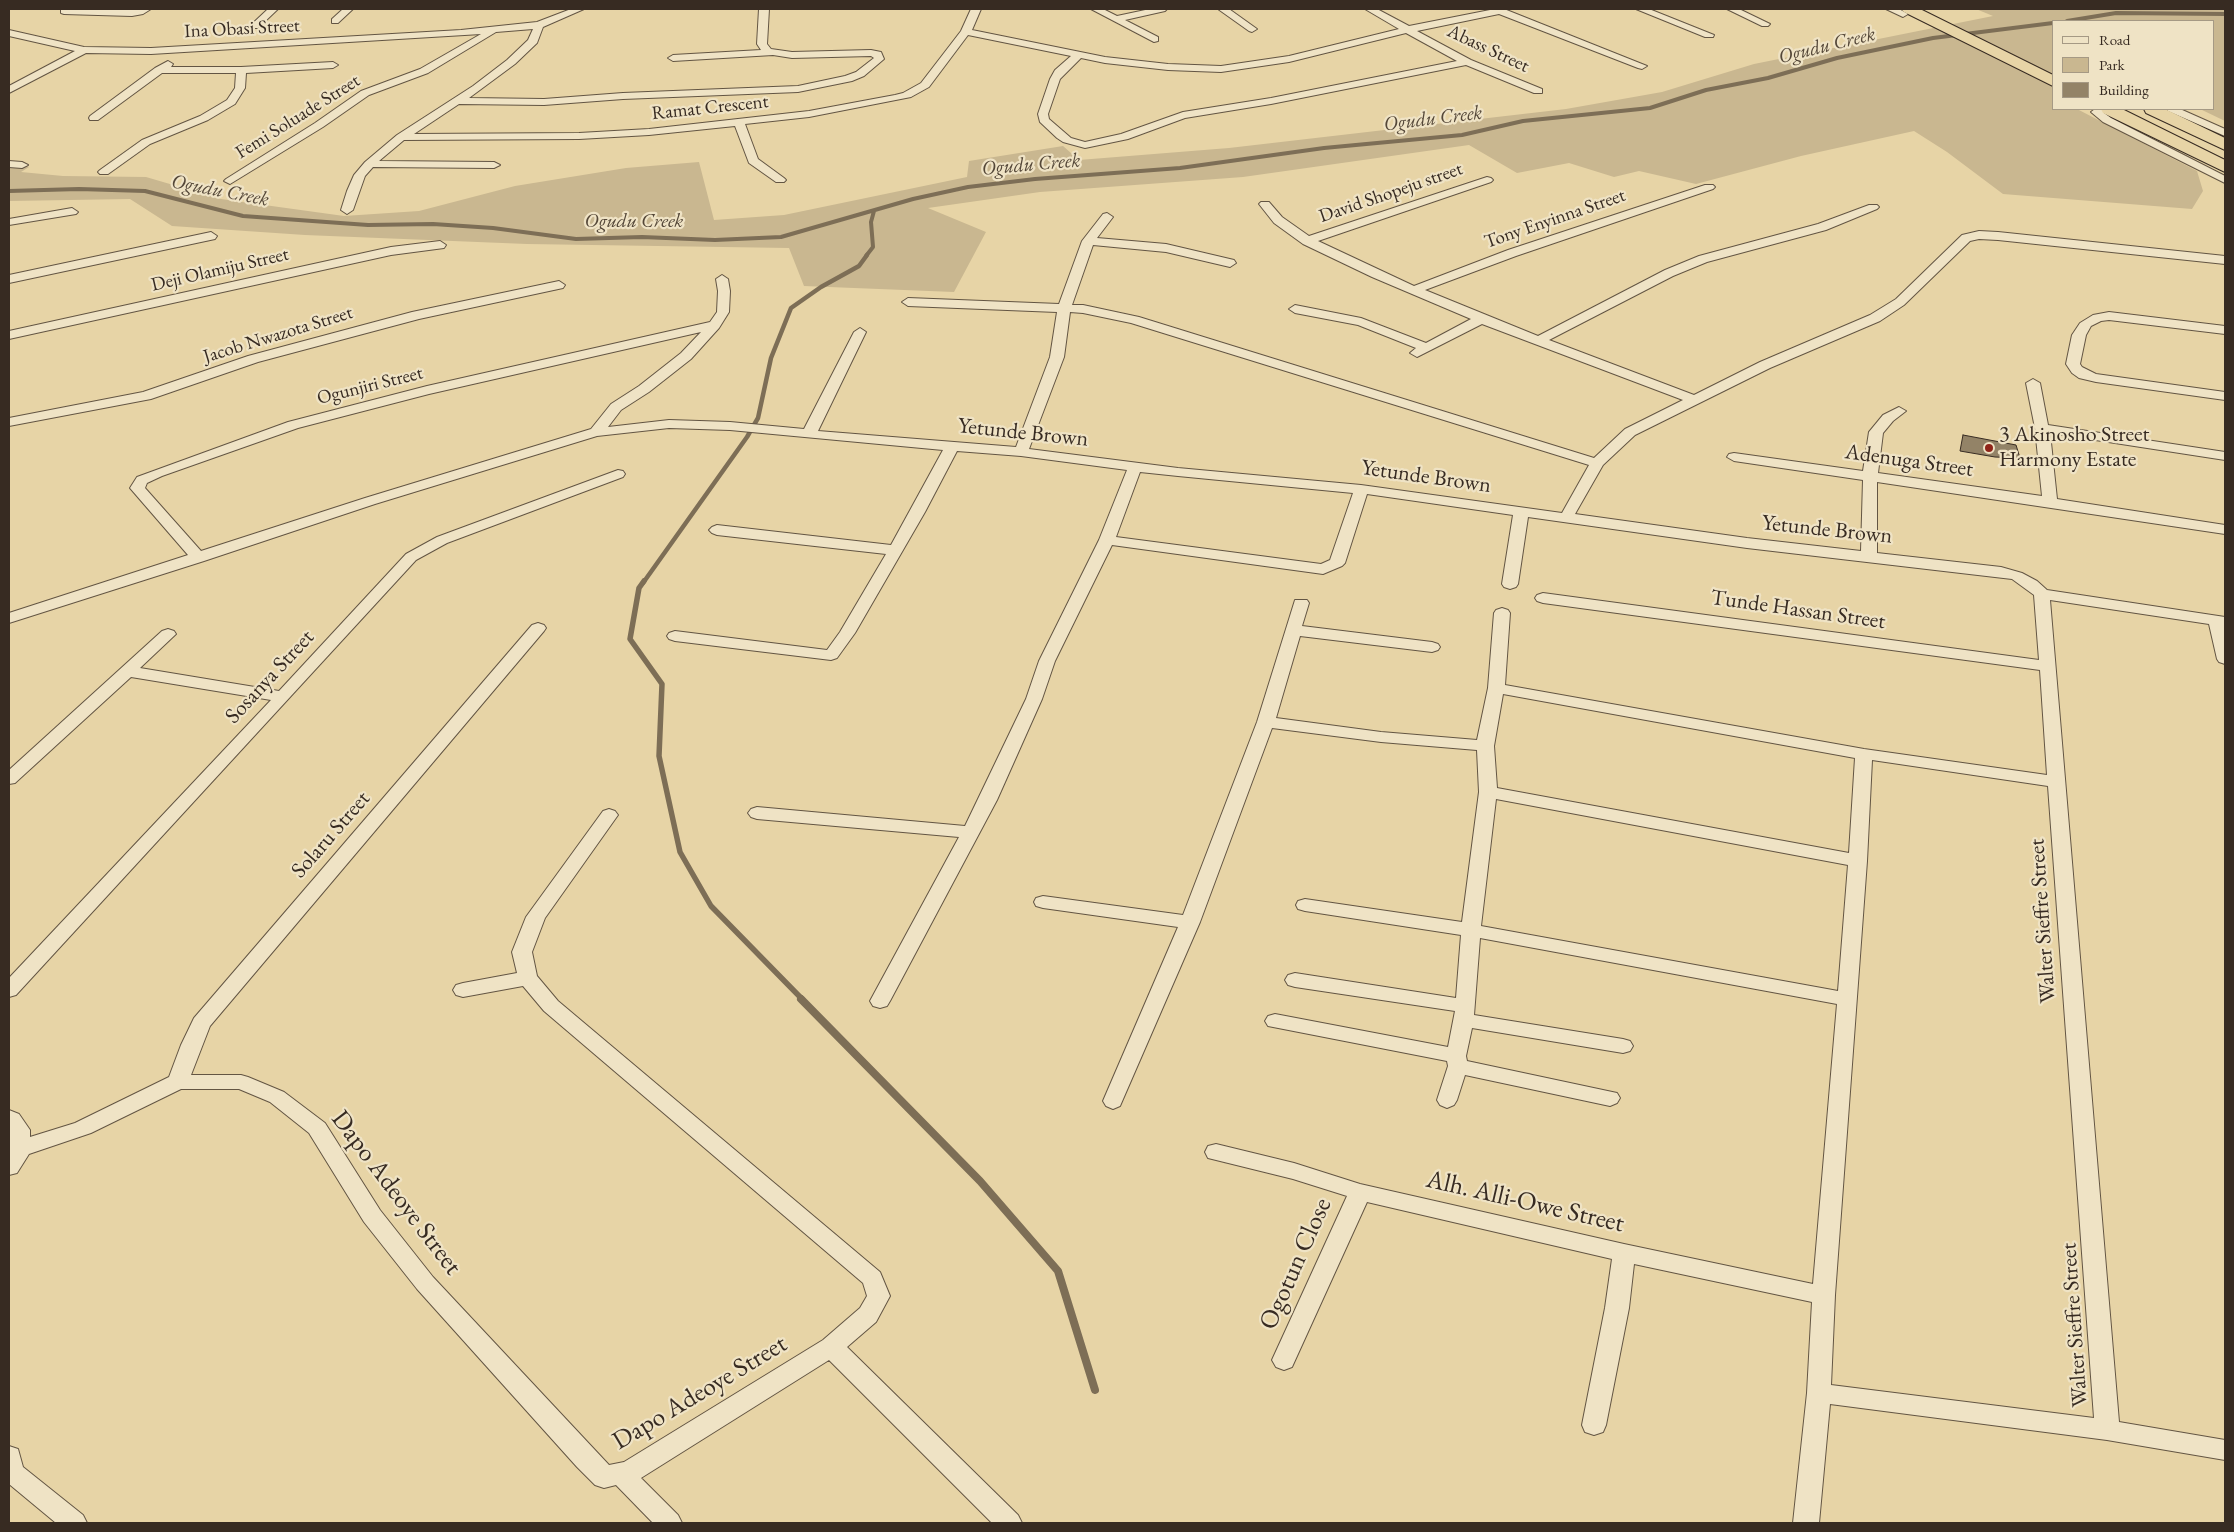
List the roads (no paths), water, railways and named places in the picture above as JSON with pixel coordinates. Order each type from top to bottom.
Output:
[{"type":"highway","points":[[1906,12],[2052,81]]},
{"type":"highway","points":[[2111,110],[2225,167]]},
{"type":"highway","points":[[2154,110],[2225,145]]},
{"type":"street","points":[[64,11],[132,13],[146,9]]},
{"type":"street","points":[[255,26],[274,9]]},
{"type":"street","points":[[335,21],[348,9]]},
{"type":"street","name":"Ina Obasi Street","points":[[9,33],[84,50],[189,50],[492,31],[539,25],[579,9]]},
{"type":"street","points":[[764,9],[762,44],[764,48],[772,52]]},
{"type":"street","name":"Ramat Crescent","points":[[401,137],[579,136],[649,132],[808,114],[907,95],[925,85],[966,32],[976,9]]},
{"type":"street","points":[[1096,9],[1154,39]]},
{"type":"street","points":[[1116,18],[1162,9]]},
{"type":"street","points":[[1223,9],[1252,29]]},
{"type":"street","name":"Abass Street","points":[[1370,9],[1410,29],[1467,62],[1538,91]]},
{"type":"street","points":[[1641,9],[1709,34]]},
{"type":"street","points":[[1732,9],[1765,24]]},
{"type":"street","points":[[1891,9],[1906,12]]},
{"type":"street","points":[[966,32],[1077,56],[1143,65],[1221,69],[1313,54],[1410,29],[1498,10],[1642,66]]},
{"type":"street","points":[[347,210],[353,191],[369,164],[401,137],[491,78],[528,47],[533,41],[539,25]]},
{"type":"street","name":"Femi Soluade Street","points":[[230,181],[319,125],[365,93],[424,71],[492,31]]},
{"type":"street","points":[[9,90],[84,50]]},
{"type":"street","points":[[94,118],[189,50]]},
{"type":"street","points":[[456,101],[544,102],[623,96],[798,89],[848,79],[860,74],[879,58],[877,54],[871,53],[792,56],[772,52],[673,58]]},
{"type":"street","points":[[1077,56],[1059,72],[1043,114],[1044,120],[1061,136],[1085,145],[1124,137],[1183,115],[1271,101],[1467,62]]},
{"type":"street","points":[[159,70],[241,70],[333,65]]},
{"type":"street","points":[[104,172],[146,142],[204,118],[230,102],[240,88],[241,70]]},
{"type":"street","points":[[2101,110],[2096,112],[2107,120],[2225,180]]},
{"type":"street","points":[[2174,110],[2225,133]]},
{"type":"street","points":[[739,123],[753,162],[780,180]]},
{"type":"street","points":[[9,164],[22,165]]},
{"type":"street","points":[[369,164],[494,165]]},
{"type":"street","name":"David Shopeju street","points":[[1307,241],[1487,180]]},
{"type":"street","name":"Tony Enyinna Street","points":[[1414,290],[1512,253],[1709,187]]},
{"type":"street","points":[[1265,204],[1278,220],[1307,241],[1376,274],[1481,319],[1694,400]]},
{"type":"street","points":[[1538,341],[1669,273],[1703,260],[1822,227],[1873,206]]},
{"type":"street","points":[[9,222],[72,212]]},
{"type":"street","points":[[1021,452],[1057,357],[1064,308],[1088,241],[1107,217]]},
{"type":"street","points":[[1566,516],[1597,463],[1630,432],[1765,365],[1875,318],[1900,302],[1966,238],[1979,235],[1998,236],[2225,260]]},
{"type":"street","points":[[9,279],[211,236]]},
{"type":"street","points":[[1088,241],[1172,249],[1230,264]]},
{"type":"street","name":"Deji Olamiju Street","points":[[9,335],[391,250],[440,245]]},
{"type":"street","points":[[596,432],[616,407],[644,389],[686,356],[714,325],[723,312],[724,291],[722,279]]},
{"type":"street","name":"Jacob Nwazota Street","points":[[9,422],[146,396],[253,359],[417,315],[559,285]]},
{"type":"street","points":[[908,302],[1084,309],[1134,320],[1421,407],[1597,463]]},
{"type":"street","points":[[1295,309],[1361,322],[1428,348]]},
{"type":"street","points":[[2225,330],[2109,316],[2098,318],[2086,323],[2079,335],[2073,364],[2084,375],[2096,378],[2225,396]]},
{"type":"street","points":[[1415,355],[1481,319]]},
{"type":"street","name":"Ogunjiri Street","points":[[199,558],[137,488],[142,480],[292,425],[427,390],[714,325]]},
{"type":"street","points":[[804,433],[860,332]]},
{"type":"street","points":[[2033,383],[2042,428],[2050,502]]},
{"type":"street","points":[[1869,556],[1870,476],[1876,432],[1888,418],[1899,410]]},
{"type":"street","name":"Yetunde Brown","points":[[11,613],[199,558],[370,501],[596,432],[669,424],[730,426],[951,448],[1021,452],[1135,467],[1361,489],[1566,516],[1747,543],[2001,572],[2017,576],[2031,584],[2042,594]]},
{"type":"street","points":[[2042,428],[2225,456]]},
{"type":"street","points":[[675,636],[831,655],[847,633],[918,512],[951,448]]},
{"type":"street","name":"Adenuga Street","points":[[1734,457],[2050,502],[2225,530]]},
{"type":"street","points":[[880,1001],[988,800],[1055,645],[1107,540],[1135,467]]},
{"type":"street","name":"Sosanya Street","points":[[9,990],[411,557],[442,540],[618,474]]},
{"type":"street","points":[[1107,540],[1324,569],[1337,563],[1361,489]]},
{"type":"street","points":[[1510,584],[1521,511]]},
{"type":"street","points":[[718,530],[894,550]]},
{"type":"street","points":[[2042,594],[2221,621],[2225,659]]},
{"type":"street","name":"Walter Sieffre Street","points":[[2042,594],[2107,1430]]},
{"type":"street","name":"Tunde Hassan Street","points":[[1543,598],[2048,666]]},
{"type":"street","points":[[1113,1101],[1190,922],[1266,722],[1301,603]]},
{"type":"street","points":[[1447,1100],[1457,1061],[1464,1013],[1471,930],[1488,792],[1485,746],[1496,688],[1502,613]]},
{"type":"street","name":"Solaru Street","points":[[178,1082],[201,1023],[538,628]]},
{"type":"street","points":[[1294,630],[1432,647]]},
{"type":"street","points":[[9,779],[168,634]]},
{"type":"street","points":[[127,671],[283,697]]},
{"type":"street","points":[[1496,688],[1864,754],[2056,782]]},
{"type":"street","points":[[1266,722],[1381,737],[1485,746]]},
{"type":"street","points":[[1806,1523],[1820,1393],[1824,1296],[1858,861],[1864,754]]},
{"type":"street","points":[[1488,792],[1858,861]]},
{"type":"street","points":[[757,813],[970,832]]},
{"type":"street","name":"Dapo Adeoye Street","points":[[21,1148],[83,1128],[178,1082],[242,1082],[277,1097],[317,1128],[372,1216],[425,1283],[586,1460],[604,1477],[629,1472],[831,1347],[868,1315],[879,1296],[872,1278],[551,1006],[528,978],[522,952],[536,917],[609,815]]},
{"type":"street","points":[[1043,902],[1190,922]]},
{"type":"street","points":[[1305,905],[1471,930],[1846,999]]},
{"type":"street","points":[[463,990],[528,978]]},
{"type":"street","points":[[1294,980],[1623,1046]]},
{"type":"street","points":[[1275,1021],[1457,1061],[1610,1098]]},
{"type":"street","points":[[9,1118],[12,1119],[19,1130],[21,1148],[9,1167]]},
{"type":"street","name":"Alh. Alli-Owe Street","points":[[1216,1152],[1294,1172],[1360,1192],[1624,1253],[1824,1296]]},
{"type":"street","name":"Ogotun Close","points":[[1284,1360],[1360,1192]]},
{"type":"street","points":[[1594,1425],[1617,1308],[1624,1253]]},
{"type":"street","points":[[831,1347],[1009,1523]]},
{"type":"street","points":[[1820,1393],[2107,1430],[2225,1450]]},
{"type":"street","points":[[10,1468],[74,1523]]},
{"type":"street","points":[[620,1473],[669,1523]]},
{"type":"waterway","name":"Ogudu Creek","points":[[2073,20],[2116,13],[2225,14]]},
{"type":"waterway","name":"Ogudu Creek","points":[[9,191],[79,189],[145,191],[243,216],[368,225],[433,224],[493,228],[576,239],[642,237],[715,240],[781,237],[913,199],[968,187],[1035,179],[1180,168],[1324,148],[1462,135],[1523,121],[1650,108],[1706,90],[1768,78],[1837,58],[1933,38],[2052,23]]},
{"type":"waterway","points":[[866,256],[873,247],[871,222],[874,211]]},
{"type":"waterway","points":[[643,583],[747,437],[758,418],[771,358],[791,308],[821,287],[859,266],[867,255]]},
{"type":"waterway","points":[[644,581],[639,588],[630,639],[662,684],[659,756],[680,852],[711,906],[803,1000]]},
{"type":"waterway","points":[[801,999],[980,1181],[1058,1271],[1095,1390]]},
{"type":"place","name":"3 Akinosho Street Harmony Estate","points":[[1989,448]]}]
